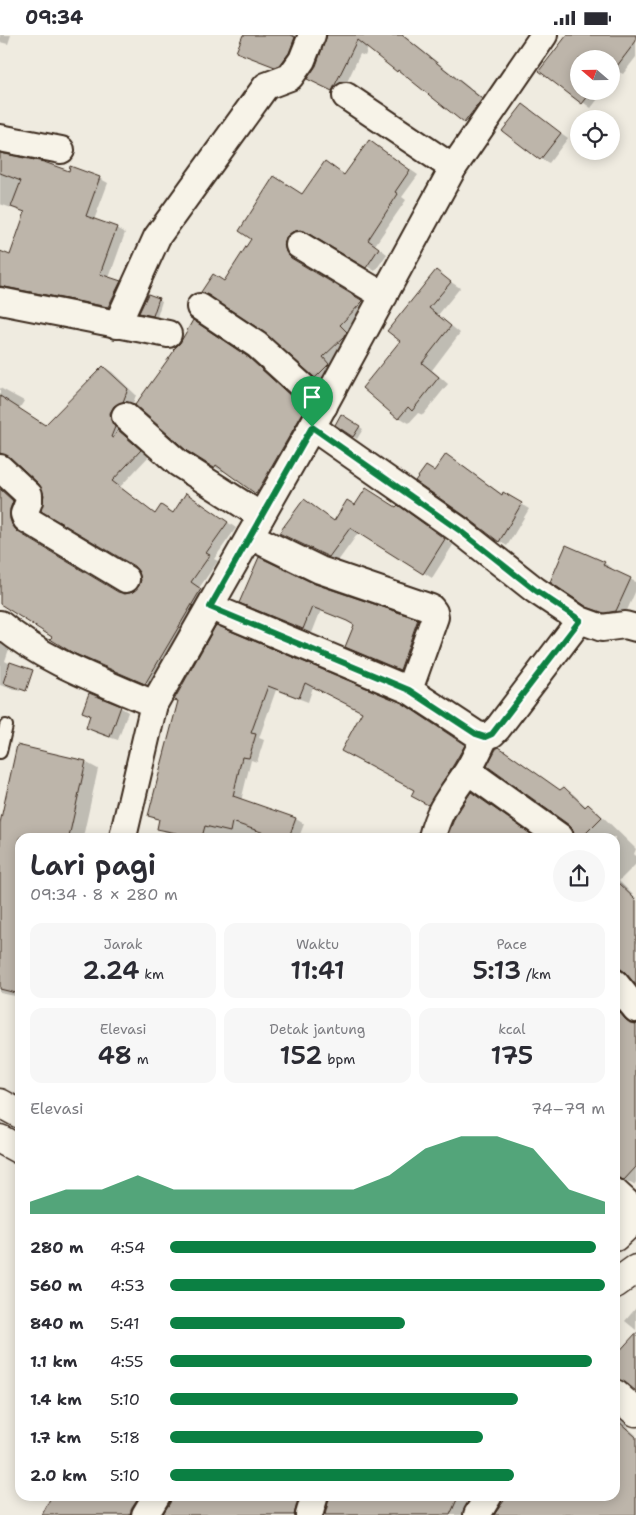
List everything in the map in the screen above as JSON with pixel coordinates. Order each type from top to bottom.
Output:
[{"type":"street","points":[[117,325],[148,254],[167,221],[266,86],[290,77],[297,69],[312,35]]},
{"type":"street","points":[[124,833],[154,704],[318,417],[453,168],[544,35]]},
{"type":"street","points":[[346,96],[453,168]]},
{"type":"street","points":[[0,138],[61,150]]},
{"type":"street","points":[[299,245],[384,296]]},
{"type":"street","points":[[0,301],[168,334]]},
{"type":"street","points":[[200,307],[257,345],[318,417],[535,590],[580,620],[602,628],[625,625],[636,628]]},
{"type":"street","points":[[125,416],[178,463],[256,526],[320,570],[431,608],[435,617],[409,690]]},
{"type":"street","points":[[0,468],[29,495],[29,501],[24,514],[26,519],[126,579]]},
{"type":"street","points":[[210,607],[409,690],[476,734],[485,737]]},
{"type":"street","points":[[433,833],[436,820],[443,806],[468,771],[485,737],[492,734],[498,728],[580,620]]},
{"type":"street","points":[[0,624],[26,645],[53,661],[154,704]]},
{"type":"street","points":[[468,771],[554,833]]},
{"type":"street","points":[[620,989],[636,1009]]},
{"type":"street","points":[[0,1103],[15,1111]]},
{"type":"street","points":[[0,1139],[15,1147]]},
{"type":"street","points":[[620,1197],[636,1213],[620,1232]]},
{"type":"street","points":[[620,1280],[636,1269]]},
{"type":"street","points":[[620,1398],[636,1412]]},
{"type":"street","points":[[145,1515],[153,1501]]},
{"type":"street","points":[[309,1515],[313,1501]]},
{"type":"street","points":[[477,1515],[486,1501]]},
{"type":"lane","points":[[0,752],[6,727]]},
{"type":"building","points":[[243,35],[291,35],[295,37],[289,53],[280,65],[275,67],[236,52]]},
{"type":"building","points":[[327,35],[402,35],[482,99],[464,123],[357,40],[332,91],[307,79],[316,66]]},
{"type":"building","points":[[567,35],[636,35],[636,41],[620,62],[620,50],[570,50],[570,95],[539,71]]},
{"type":"building","points":[[577,100],[585,100],[582,104]]},
{"type":"building","points":[[523,104],[561,133],[540,160],[502,131]]},
{"type":"building","points":[[369,140],[410,170],[395,192],[398,194],[368,240],[379,248],[366,268],[300,230],[292,232],[286,237],[284,244],[286,252],[291,258],[363,301],[340,325],[347,332],[323,357],[329,364],[315,378],[265,333],[201,292],[213,274],[224,281],[251,239],[239,231],[274,176],[302,194],[325,161],[344,175]]},
{"type":"building","points":[[0,153],[44,162],[69,171],[70,166],[100,177],[86,216],[117,227],[100,274],[121,281],[108,307],[0,286],[0,251],[10,255],[25,212],[11,207],[21,181],[0,173]]},
{"type":"building","points":[[436,270],[451,282],[429,308],[451,326],[422,363],[439,377],[412,411],[408,407],[398,419],[362,388],[400,341],[387,331]]},
{"type":"building","points":[[148,294],[159,298],[153,316],[139,313]]},
{"type":"building","points":[[193,320],[248,357],[305,409],[256,494],[216,465],[214,468],[187,451],[135,405],[173,350],[180,343]]},
{"type":"building","points":[[103,366],[128,389],[123,402],[114,406],[110,413],[115,427],[111,437],[113,438],[118,430],[141,450],[112,481],[155,514],[161,505],[173,513],[186,493],[228,522],[206,553],[210,555],[191,582],[201,589],[145,684],[73,653],[50,639],[52,637],[0,604],[0,489],[13,501],[10,509],[10,519],[18,532],[118,592],[125,594],[133,592],[139,586],[141,580],[139,572],[134,566],[41,511],[44,495],[39,484],[10,457],[0,453],[0,396],[45,425]]},
{"type":"building","points":[[341,414],[360,426],[353,437],[335,425]]},
{"type":"building","points":[[446,454],[502,495],[503,492],[522,503],[499,542],[415,481],[426,466],[434,471]]},
{"type":"building","points":[[366,488],[396,507],[398,505],[445,539],[423,574],[350,528],[329,557],[279,533],[304,499],[334,521],[347,500],[355,505]]},
{"type":"building","points":[[566,545],[605,562],[603,565],[631,578],[616,611],[604,613],[587,607],[550,582]]},
{"type":"building","points":[[259,557],[315,584],[418,619],[400,670],[345,647],[354,625],[347,621],[312,607],[303,629],[239,603]]},
{"type":"building","points":[[216,625],[402,703],[465,745],[428,805],[411,796],[414,790],[341,751],[362,712],[305,683],[299,698],[268,686],[251,733],[256,734],[249,758],[242,757],[233,796],[296,818],[290,833],[264,833],[232,822],[230,832],[205,826],[203,833],[176,833],[157,829],[159,819],[148,816],[178,701],[174,700]]},
{"type":"building","points":[[10,662],[33,670],[26,691],[3,683]]},
{"type":"building","points":[[89,693],[121,706],[110,737],[86,728],[90,715],[82,712]]},
{"type":"building","points":[[17,745],[86,761],[70,833],[15,833],[15,993],[0,989],[0,823]]},
{"type":"building","points":[[499,747],[560,790],[564,787],[585,807],[588,804],[602,817],[586,833],[574,833],[569,825],[487,766]]},
{"type":"building","points":[[471,792],[529,833],[449,833],[455,817]]},
{"type":"building","points":[[620,885],[636,900],[636,985],[621,969]]},
{"type":"building","points":[[620,1013],[630,1023],[636,1024],[636,1167],[624,1180],[620,1179]]},
{"type":"building","points":[[636,1333],[636,1391],[620,1380],[620,1351]]},
{"type":"building","points":[[620,1423],[636,1437],[636,1515],[494,1515],[504,1501],[620,1501]]},
{"type":"building","points":[[49,1501],[136,1501],[130,1515],[42,1515]]},
{"type":"building","points":[[170,1501],[298,1501],[294,1515],[162,1515]]},
{"type":"building","points":[[328,1501],[456,1501],[450,1515],[325,1515]]},
{"type":"route","points":[[312,427],[459,530],[535,590],[580,620],[492,734],[485,737],[476,734],[409,690],[210,607],[312,427]]}]
